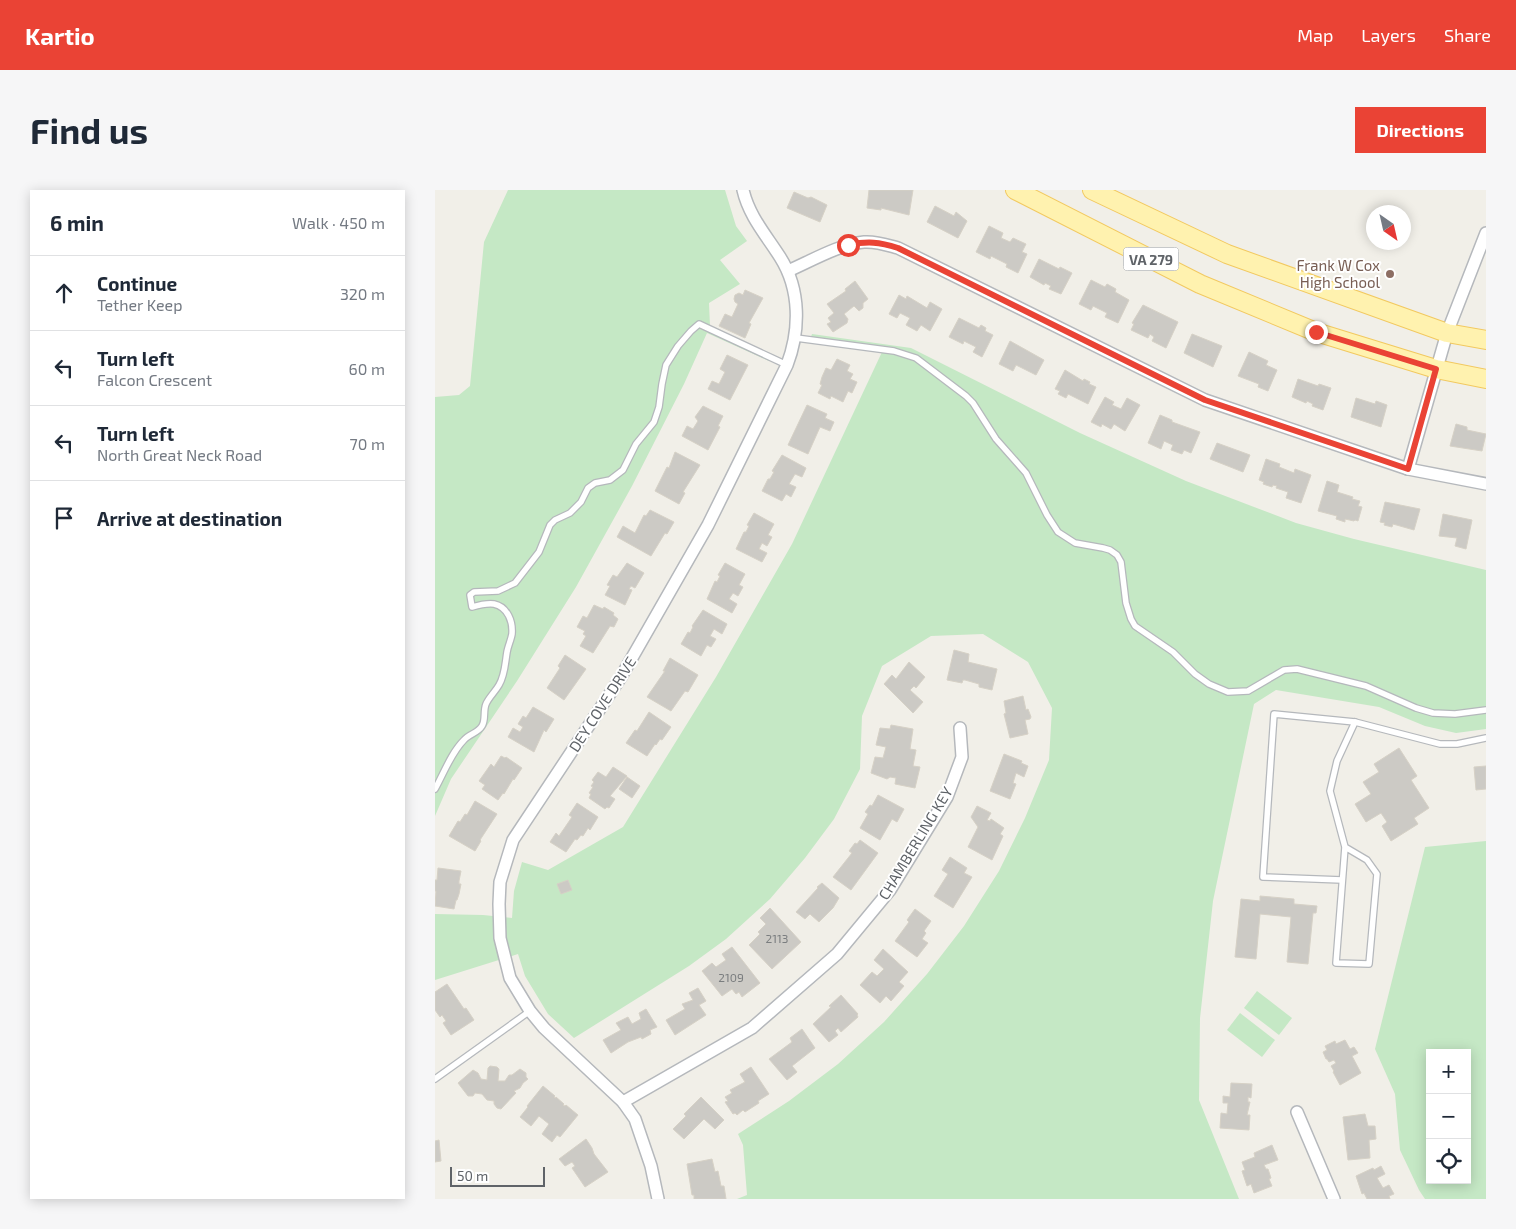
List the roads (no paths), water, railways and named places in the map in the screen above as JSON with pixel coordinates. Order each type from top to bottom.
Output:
[{"type":"main road","name":"VA 279","points":[[1015,190],[1200,284],[1316,332],[1436,369],[1486,379]]},
{"type":"main road","name":"VA 279","points":[[1092,190],[1227,254],[1447,332],[1486,340]]},
{"type":"street","name":"DEY COVE DRIVE","points":[[657,1199],[643,1141],[635,1119],[623,1102],[544,1028],[530,1011],[510,978],[500,938],[500,882],[513,840],[621,677],[708,525],[787,365],[796,338],[796,304],[788,271],[755,221],[745,201],[743,190]]},
{"type":"street","points":[[1408,469],[1447,332],[1486,233]]},
{"type":"street","points":[[788,271],[848,245],[865,242],[881,243],[898,248],[1205,400],[1408,469],[1486,484]]},
{"type":"street","name":"CHAMBERLING KEY","points":[[623,1102],[752,1028],[837,954],[890,890],[947,796],[962,757],[960,728]]},
{"type":"street","points":[[1297,1112],[1334,1199]]},
{"type":"lane","points":[[435,789],[459,746],[465,738],[479,730],[483,725],[485,707],[490,696],[499,686],[504,674],[511,635],[512,623],[509,615],[496,604],[472,607],[470,595],[474,592],[498,591],[515,584],[539,552],[550,525],[555,520],[570,513],[581,502],[588,488],[595,483],[609,480],[623,470],[637,444],[654,422],[659,407],[666,365],[678,346],[699,324],[787,365]]},
{"type":"lane","points":[[796,338],[909,354],[965,396],[973,404],[996,439],[1026,472],[1058,532],[1075,543],[1103,548],[1117,555],[1121,562],[1127,603],[1135,626],[1173,652],[1195,674],[1209,684],[1228,692],[1248,691],[1279,672],[1297,669],[1366,686],[1411,706],[1433,713],[1455,714],[1486,710]]},
{"type":"lane","points":[[1342,880],[1263,877],[1274,714],[1355,722],[1439,744],[1457,744],[1486,738]]},
{"type":"lane","points":[[1345,847],[1367,860],[1377,874],[1369,964],[1336,963],[1345,847],[1330,791],[1337,760],[1355,722]]},
{"type":"lane","points":[[435,1079],[530,1011]]},
{"type":"place","name":"Frank W Cox High School","points":[[1390,274]]}]
